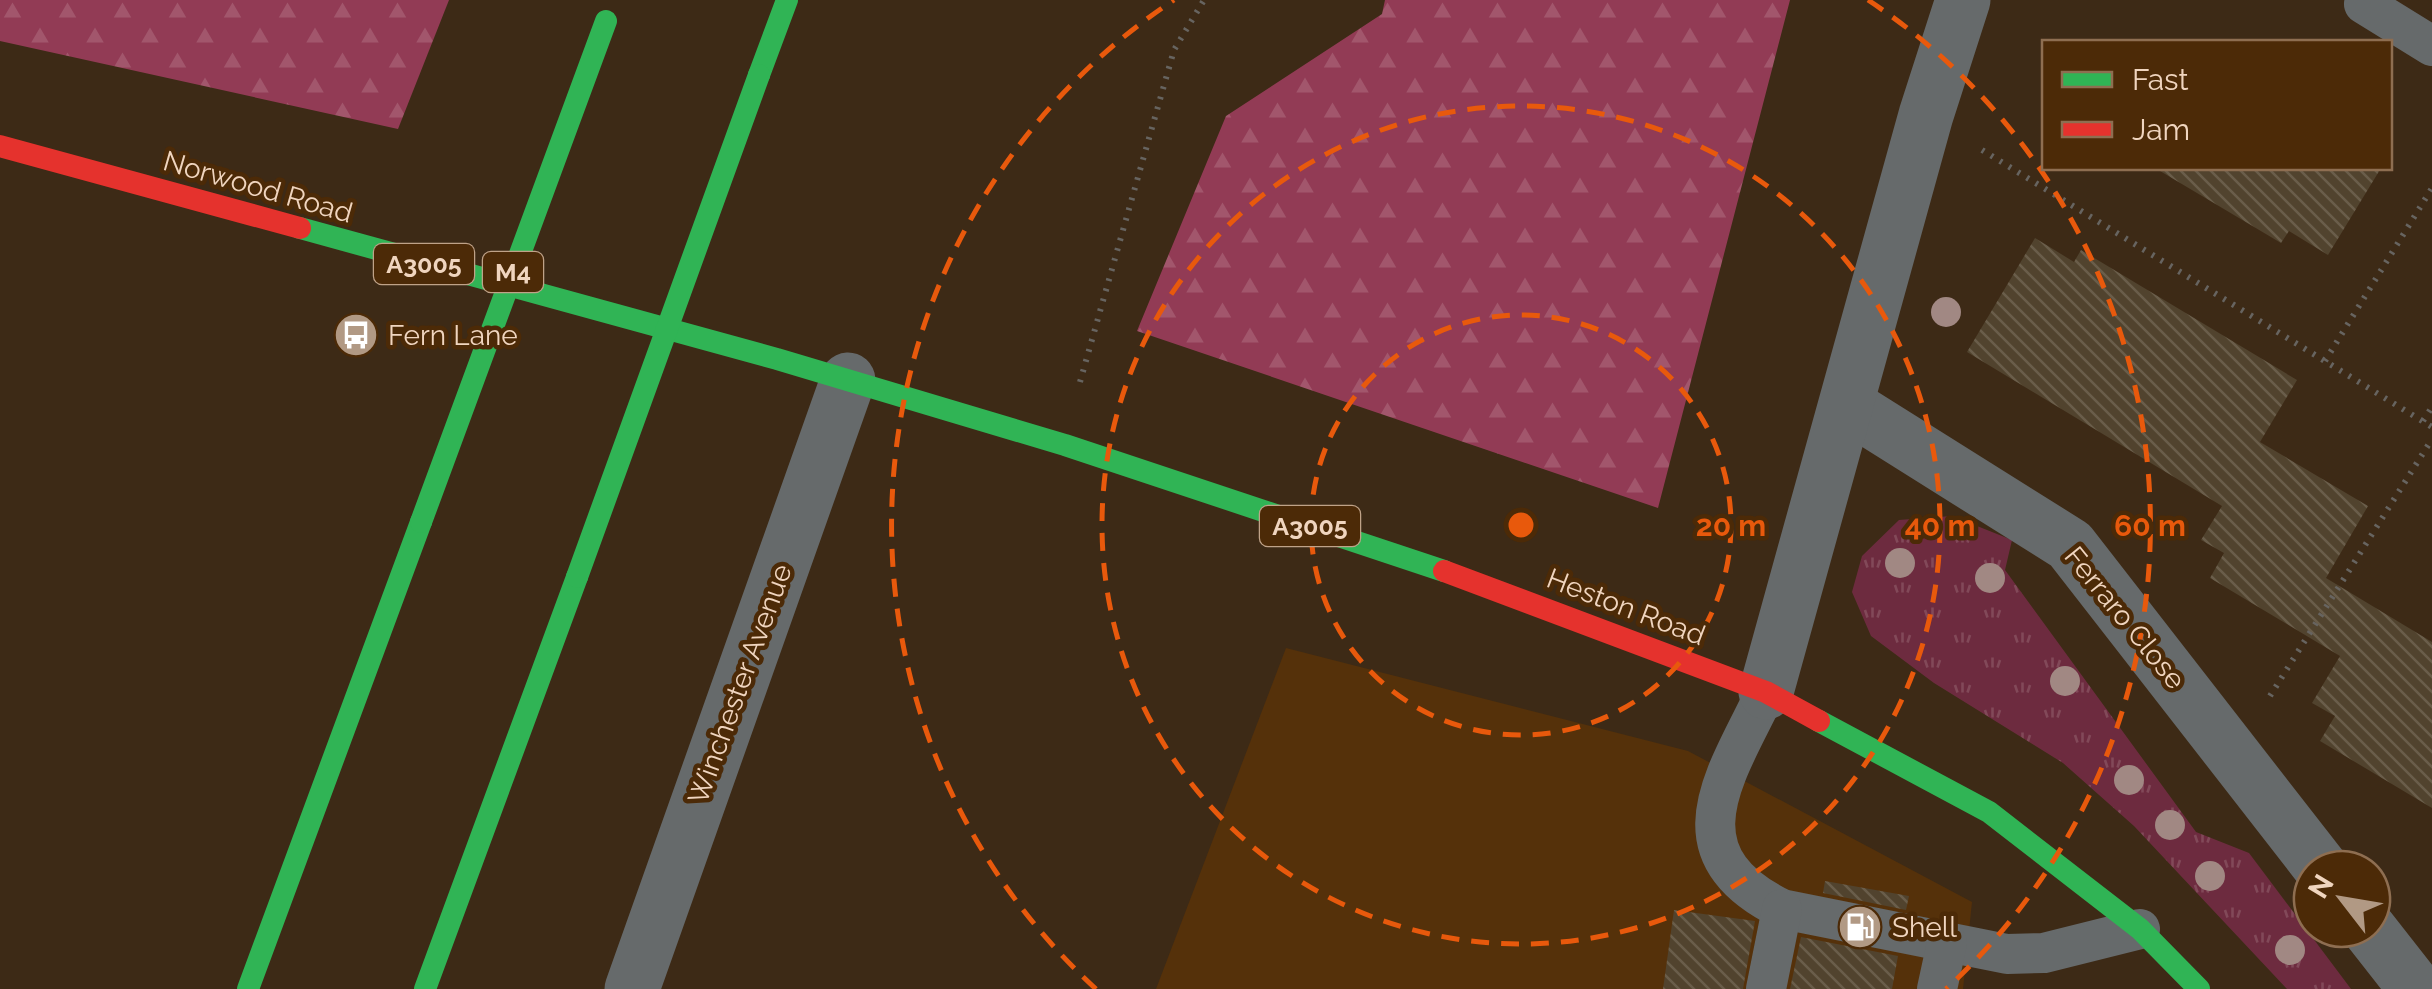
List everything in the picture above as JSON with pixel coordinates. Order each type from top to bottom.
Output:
[{"type":"main road","points":[[425,989],[787,0]]},
{"type":"main road","name":"M4","points":[[248,989],[610,10]]},
{"type":"main road","name":"Norwood Road","points":[[0,146],[848,380]]},
{"type":"main road","name":"Heston Road","points":[[848,380],[1065,444],[1460,576],[1766,692],[1989,812],[2140,929],[2199,989]]},
{"type":"street","points":[[1766,692],[1926,115],[1962,0]]},
{"type":"street","name":"Winchester Avenue","points":[[632,989],[848,380]]},
{"type":"street","name":"Ferraro Close","points":[[1846,405],[2070,545],[2306,849]]},
{"type":"street","points":[[2385,949],[2416,989]]},
{"type":"lane","points":[[2366,0],[2364,4],[2432,46]]},
{"type":"lane","points":[[1766,692],[1721,787],[1713,829],[1724,859],[1744,886],[1782,909],[2006,954],[2038,971],[2140,929]]},
{"type":"lane","points":[[1766,989],[1782,909]]},
{"type":"lane","points":[[1937,989],[1947,943]]},
{"type":"path","points":[[1065,444],[1088,349],[1174,50],[1204,0]]},
{"type":"path","points":[[1926,115],[2432,426]]},
{"type":"path","points":[[2325,361],[2432,188]]},
{"type":"path","points":[[2424,422],[2432,407]]},
{"type":"path","points":[[2232,755],[2432,438]]},
{"type":"shaded area","points":[[1286,648],[1688,751],[1972,902],[1963,989],[1156,989]]},
{"type":"green space","points":[[0,0],[449,0],[398,129],[0,41]]},
{"type":"green space","points":[[1385,0],[1790,0],[1658,508],[1137,331],[1226,116],[1382,14]]},
{"type":"green space","points":[[1952,516],[2012,540],[2005,570],[2196,832],[2249,853],[2292,910],[2292,949],[2321,949],[2351,989],[2287,989],[2134,826],[2063,763],[1934,683],[1871,636],[1852,592],[1862,556],[1899,520]]},
{"type":"building","points":[[2158,170],[2380,170],[2328,255],[2289,231],[2281,243]]},
{"type":"building","points":[[2035,238],[2074,262],[2081,250],[2297,380],[2260,442],[2368,506],[2326,578],[2432,642],[2432,808],[2320,741],[2335,716],[2312,703],[2340,656],[2210,578],[2224,553],[2201,540],[2222,506],[1967,352]]},
{"type":"building","points":[[1825,881],[1909,896],[1906,910],[1823,893]]},
{"type":"building","points":[[1674,910],[1755,921],[1743,989],[1663,989]]},
{"type":"building","points":[[1801,937],[1898,956],[1892,989],[1790,989]]},
{"type":"traffic: fast","points":[[759,75],[787,0]]},
{"type":"traffic: fast","points":[[421,522],[606,21]]},
{"type":"traffic: fast","points":[[577,577],[759,75]]},
{"type":"traffic: fast","points":[[300,228],[777,359],[1065,445],[1444,571]]},
{"type":"traffic: fast","points":[[248,989],[421,522]]},
{"type":"traffic: fast","points":[[425,989],[577,577]]},
{"type":"traffic: fast","points":[[1819,721],[1989,812],[2140,929],[2199,989]]},
{"type":"traffic: jam","points":[[0,146],[300,228]]},
{"type":"traffic: jam","points":[[1444,571],[1766,692],[1819,721]]},
{"type":"place","name":"Fern Lane","points":[[356,335]]},
{"type":"place","name":"Shell","points":[[1860,927]]}]
